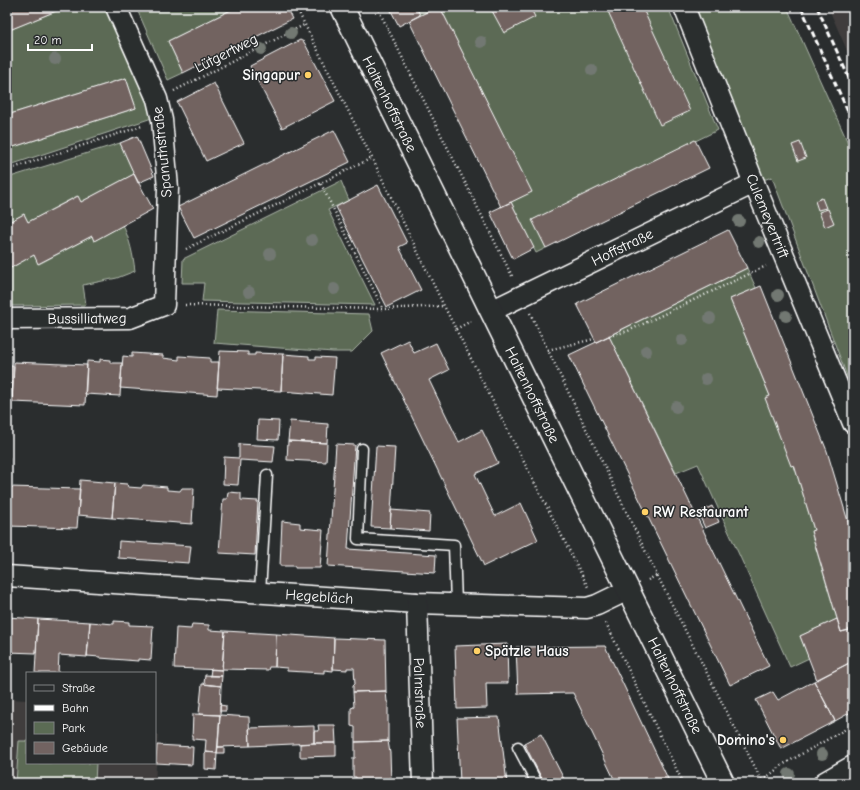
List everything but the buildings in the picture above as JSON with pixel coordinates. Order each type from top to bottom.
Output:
[{"type":"street","name":"Spanuthstraße","points":[[116,7],[157,99],[162,120],[168,188],[164,305]]},
{"type":"street","name":"Haltenhoffstraße","points":[[342,7],[628,590],[717,781]]},
{"type":"street","name":"Culemeyertrift","points":[[684,7],[754,183],[853,423]]},
{"type":"street","name":"Hoffstraße","points":[[491,311],[754,183]]},
{"type":"street","name":"Bussilliatweg","points":[[7,319],[130,318],[164,305]]},
{"type":"street","name":"Hegebläch","points":[[7,576],[417,603],[587,608],[597,605],[628,590]]},
{"type":"street","name":"Palmstraße","points":[[417,603],[423,783]]},
{"type":"street","points":[[825,783],[853,767]]},
{"type":"lane","points":[[362,449],[358,539],[454,545],[456,604]]},
{"type":"lane","points":[[260,592],[267,476]]},
{"type":"lane","points":[[518,747],[537,783]]},
{"type":"path","points":[[296,7],[444,306],[597,605],[683,783]]},
{"type":"path","points":[[377,7],[522,296],[657,575],[762,782]]},
{"type":"path","name":"Lütgertweg","points":[[157,99],[304,25]]},
{"type":"path","points":[[7,170],[162,120]]},
{"type":"path","points":[[166,259],[322,184],[372,158]]},
{"type":"path","points":[[322,184],[383,309]]},
{"type":"path","points":[[608,336],[628,331],[767,265]]},
{"type":"path","points":[[164,305],[383,309],[444,306]]},
{"type":"path","points":[[548,350],[594,339]]},
{"type":"path","points":[[759,783],[784,764],[853,725]]},
{"type":"shaded area","points":[[828,7],[853,7],[853,64]]},
{"type":"shaded area","points":[[7,699],[26,700],[26,764],[156,764],[156,734],[158,734],[155,783],[7,783]]},
{"type":"green space","points":[[66,7],[106,7],[155,117],[7,166],[7,149],[136,108],[126,78],[7,115],[7,31]]},
{"type":"green space","points":[[136,7],[237,7],[168,41],[183,73],[168,80]]},
{"type":"green space","points":[[416,7],[437,7],[420,15]]},
{"type":"green space","points":[[440,7],[668,7],[718,130],[533,220],[546,248],[536,253],[511,202],[531,192]]},
{"type":"green space","points":[[684,7],[787,7],[853,154],[853,392],[772,177],[754,183]]},
{"type":"green space","points":[[120,143],[134,174],[81,202],[77,196],[28,222],[24,214],[7,223],[7,178]]},
{"type":"green space","points":[[341,181],[349,200],[328,210],[375,305],[202,301],[204,283],[182,283],[183,259]]},
{"type":"green space","points":[[123,225],[131,248],[135,271],[117,278],[83,285],[86,305],[7,306],[7,270],[34,255],[39,264],[92,236],[94,241]]},
{"type":"green space","points":[[747,268],[756,288],[730,299],[770,396],[766,398],[794,465],[814,530],[811,532],[837,619],[800,636],[809,658],[790,667],[698,464],[676,473],[609,336]]},
{"type":"green space","points":[[217,310],[369,314],[373,331],[352,352],[333,352],[214,343]]},
{"type":"green space","points":[[19,741],[26,741],[26,764],[96,764],[95,783],[16,783]]},
{"type":"railway","points":[[801,7],[853,123]]},
{"type":"railway","points":[[817,7],[853,87]]},
{"type":"place","name":"Singapur","points":[[308,75]]},
{"type":"place","name":"RW Restaurant","points":[[645,512]]},
{"type":"place","name":"Spätzle Haus","points":[[477,651]]},
{"type":"place","name":"Domino's","points":[[783,740]]}]
